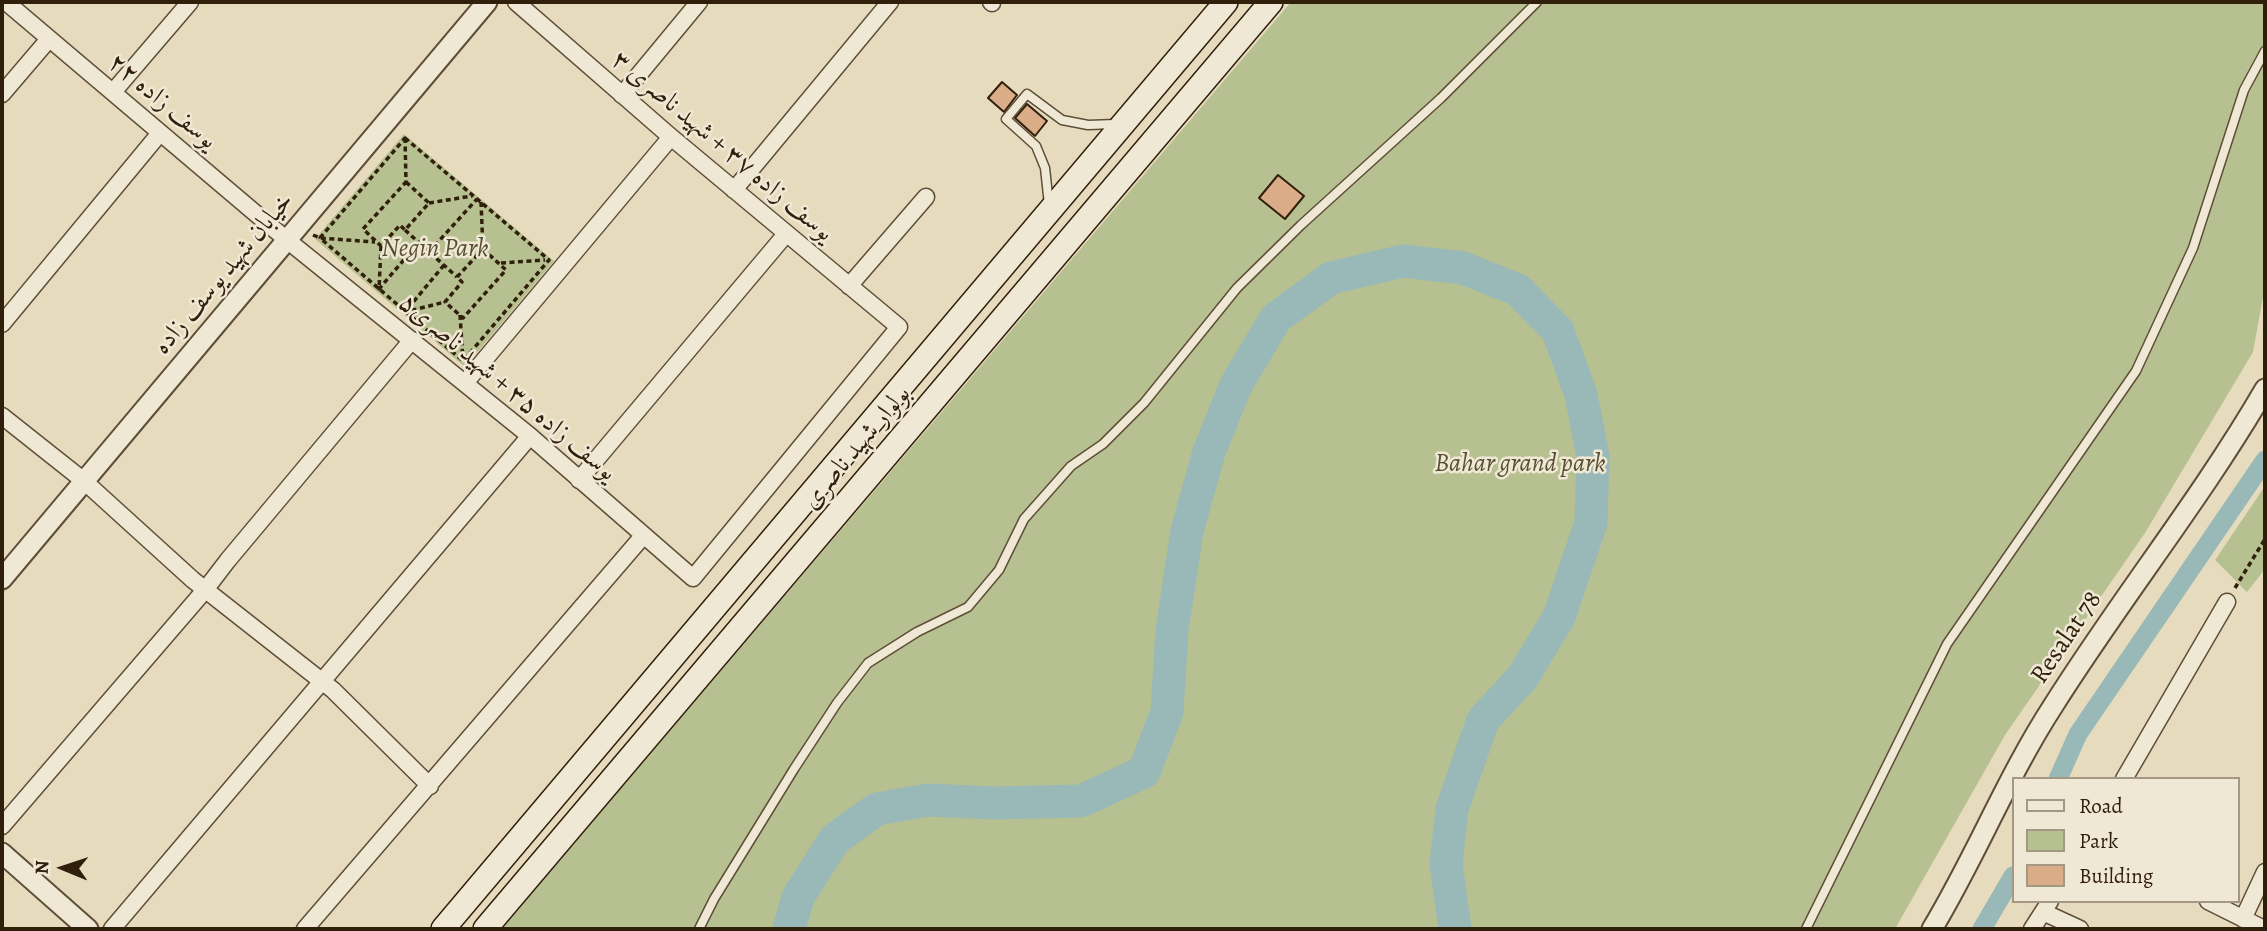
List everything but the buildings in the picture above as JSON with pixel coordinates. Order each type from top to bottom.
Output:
[{"type":"main road","name":"بولوار شهید ناصری","points":[[443,929],[1226,2]]},
{"type":"main road","name":"بولوار شهید ناصری","points":[[485,929],[1271,2]]},
{"type":"main road","points":[[903,382],[931,405]]},
{"type":"street","name":"یوسف زاده ۲۲","points":[[6,2],[160,133],[293,233]]},
{"type":"street","points":[[113,92],[190,2]]},
{"type":"street","name":"خیابان شهید یوسف زاده","points":[[2,579],[487,2]]},
{"type":"street","name":"یوسف زاده ۳۷ + شهید ناصری ۳","points":[[516,2],[671,137],[900,327],[692,578]]},
{"type":"street","points":[[622,95],[699,2]]},
{"type":"street","points":[[734,190],[890,2]]},
{"type":"street","points":[[2,94],[49,39]]},
{"type":"street","points":[[2,324],[160,133]]},
{"type":"street","points":[[465,383],[671,137]]},
{"type":"street","points":[[849,286],[926,197]]},
{"type":"street","name":"یوسف زاده ۳۵ + شهید ناصری۵","points":[[293,233],[412,340],[530,436],[692,578]]},
{"type":"street","points":[[579,480],[786,234]]},
{"type":"street","points":[[2,827],[181,615],[199,585],[228,560],[412,340]]},
{"type":"street","name":"Resalat 78","points":[[2013,777],[2053,706],[2242,428],[2265,389]]},
{"type":"street","points":[[2,416],[84,481],[199,585],[321,681],[429,786]]},
{"type":"street","points":[[112,929],[530,436]]},
{"type":"street","points":[[304,929],[643,536]]},
{"type":"street","points":[[2125,777],[2227,602]]},
{"type":"street","name":"Resalat 78","points":[[1933,929],[2011,780]]},
{"type":"street","points":[[2,853],[77,926]]},
{"type":"street","points":[[2242,919],[2265,872]]},
{"type":"street","points":[[2211,903],[2264,929]]},
{"type":"street","points":[[2032,929],[2047,907],[2080,929]]},
{"type":"lane","points":[[699,929],[714,900],[802,758],[837,703],[868,663],[917,632],[968,607],[999,570],[1024,519],[1070,466],[1103,444],[1144,403],[1237,288],[1441,99],[1537,2]]},
{"type":"lane","points":[[1806,929],[1947,644],[2136,371],[2193,248],[2244,90],[2265,51]]},
{"type":"lane","points":[[1050,209],[1045,168],[1036,146],[1006,119],[1027,94],[1062,120],[1088,125],[1122,124]]},
{"type":"path","points":[[320,239],[405,138]]},
{"type":"path","points":[[379,289],[379,244],[363,229],[406,182],[405,138]]},
{"type":"path","points":[[405,138],[549,260]]},
{"type":"path","points":[[406,182],[429,204]]},
{"type":"path","points":[[405,230],[429,204],[477,199]]},
{"type":"path","points":[[446,302],[463,317],[506,270],[483,249],[477,199]]},
{"type":"path","points":[[429,252],[477,199]]},
{"type":"path","points":[[293,233],[320,239],[379,244],[400,225],[462,282],[446,302],[405,312]]},
{"type":"path","points":[[320,239],[463,361]]},
{"type":"path","points":[[379,289],[419,242]]},
{"type":"path","points":[[457,277],[483,249]]},
{"type":"path","points":[[463,361],[549,260]]},
{"type":"path","points":[[499,263],[549,260]]},
{"type":"path","points":[[405,312],[444,265]]},
{"type":"path","points":[[460,315],[465,383]]},
{"type":"path","points":[[2227,602],[2265,539]]},
{"type":"green space","name":"Bahar grand park","points":[[1291,2],[2265,2],[2265,286],[2253,352],[2145,533],[2005,735],[1895,929],[501,929]]},
{"type":"green space","name":"Negin Park","points":[[404,134],[554,261],[465,367],[315,239]]},
{"type":"green space","points":[[2265,486],[2265,569],[2247,592],[2215,560]]},
{"type":"waterway","points":[[789,929],[798,897],[835,839],[877,809],[928,800],[993,803],[1081,801],[1144,772],[1167,712],[1172,630],[1187,531],[1209,452],[1236,385],[1276,318],[1331,278],[1403,261],[1463,268],[1518,290],[1558,331],[1581,395],[1593,456],[1591,523],[1559,617],[1522,678],[1483,720],[1452,809],[1446,864],[1455,929]]},
{"type":"waterway","points":[[2059,777],[2078,734],[2265,460]]},
{"type":"waterway","points":[[1982,929],[2011,879]]}]
